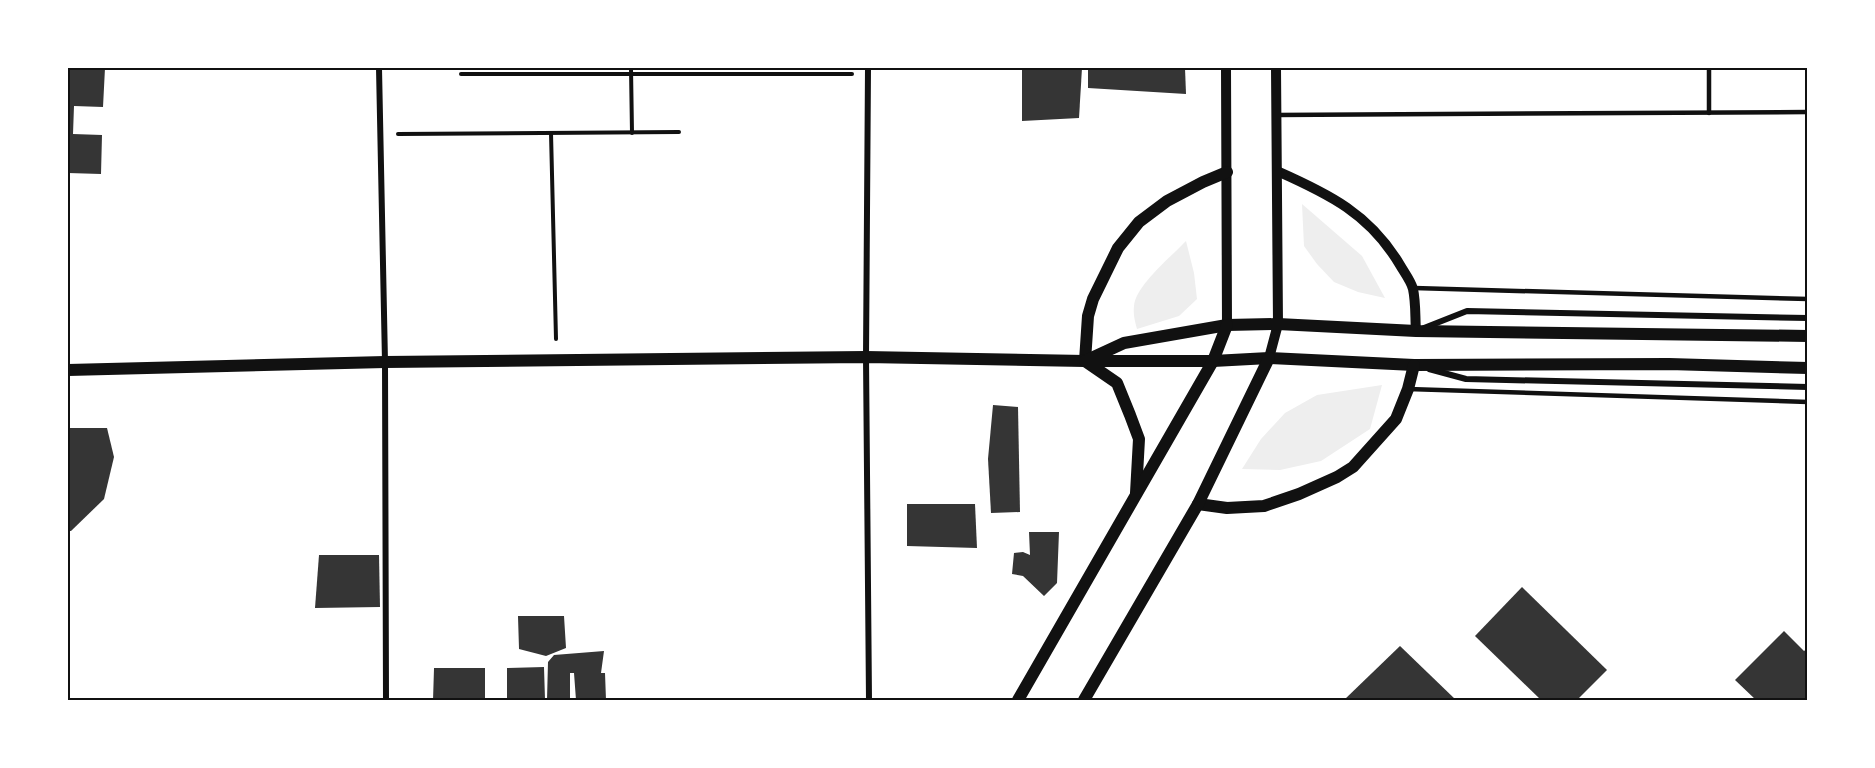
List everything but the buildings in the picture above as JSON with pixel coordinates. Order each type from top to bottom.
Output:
[{"type":"main road","points":[[1084,361],[1088,316],[1093,299],[1118,248],[1139,222],[1167,201],[1227,172]]},
{"type":"main road","points":[[1084,361],[1124,343],[1227,325],[1278,324],[1416,331],[1808,336]]},
{"type":"main road","points":[[1018,700],[1213,361],[1227,325]]},
{"type":"main road","points":[[68,370],[384,362],[866,357],[1084,361],[1213,361],[1269,358],[1414,365],[1670,364],[1808,368]]},
{"type":"main road","points":[[1084,700],[1197,504],[1269,358]]},
{"type":"main road","points":[[1084,361],[1117,383],[1130,415],[1139,439],[1136,493]]},
{"type":"main road","points":[[1197,504],[1227,508],[1264,506],[1337,477],[1353,466],[1396,419],[1408,389],[1414,365]]},
{"type":"street","points":[[379,68],[386,700]]},
{"type":"street","points":[[1226,68],[1227,325]]},
{"type":"street","points":[[1269,358],[1278,324],[1276,68]]},
{"type":"street","points":[[868,70],[866,357],[869,700]]},
{"type":"street","points":[[1277,171],[1321,190],[1354,211],[1376,232],[1413,288],[1416,331],[1467,311],[1808,318]]},
{"type":"street","points":[[1414,365],[1466,379],[1808,387]]},
{"type":"lane","points":[[1709,68],[1709,113]]},
{"type":"lane","points":[[1276,115],[1808,112]]},
{"type":"lane","points":[[1413,288],[1808,299]]},
{"type":"lane","points":[[1408,389],[1808,402]]},
{"type":"path","points":[[631,68],[632,133]]},
{"type":"path","points":[[461,74],[868,70]]},
{"type":"path","points":[[380,134],[679,132]]},
{"type":"path","points":[[551,134],[556,361]]},
{"type":"shaded area","points":[[1302,204],[1362,256],[1385,298],[1358,292],[1334,282],[1317,264],[1304,246]]},
{"type":"shaded area","points":[[1186,241],[1194,273],[1197,299],[1179,316],[1137,329],[1134,306],[1141,289]]},
{"type":"shaded area","points":[[1382,385],[1370,429],[1321,461],[1280,470],[1242,469],[1261,439],[1285,413],[1317,395]]}]
